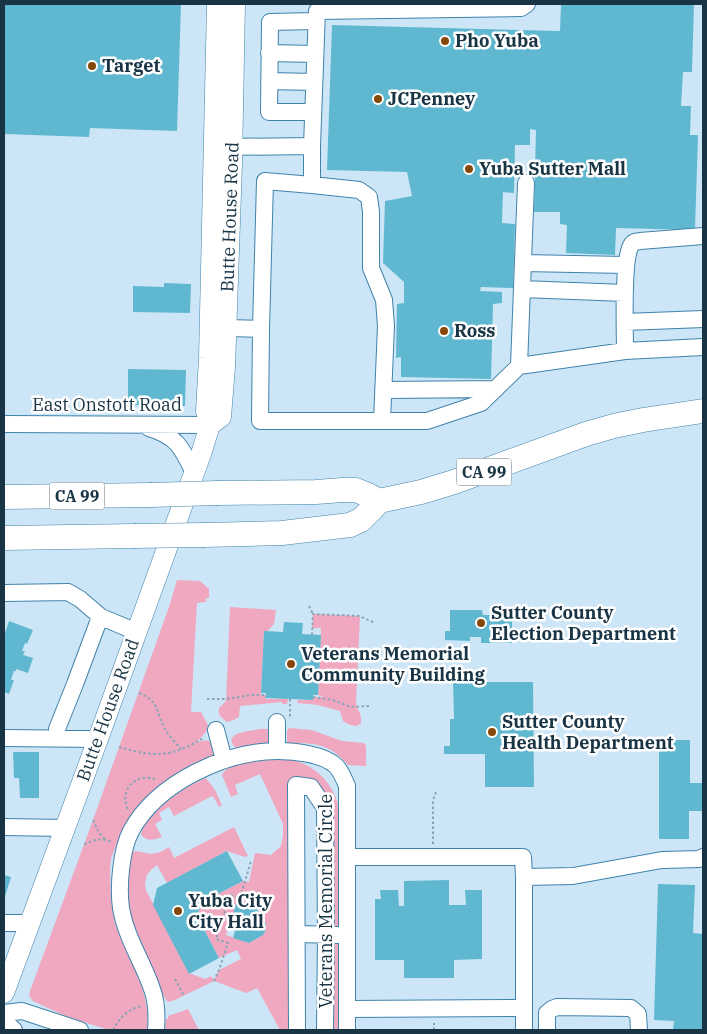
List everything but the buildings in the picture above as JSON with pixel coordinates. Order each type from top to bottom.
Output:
[{"type":"highway","name":"CA 99","points":[[4,498],[356,490],[379,501],[421,492],[454,482],[586,434],[621,425],[703,410]]},
{"type":"highway","points":[[4,538],[282,533],[350,525],[361,520],[379,501]]},
{"type":"main road","name":"Butte House Road","points":[[210,425],[221,417],[226,367],[227,328],[218,4]]},
{"type":"main road","name":"Butte House Road","points":[[4,993],[137,632],[210,425],[206,411],[209,358],[235,4]]},
{"type":"street","points":[[313,112],[268,112],[270,22],[320,10],[359,7],[503,6],[521,8],[526,4]]},
{"type":"street","points":[[312,185],[315,54],[320,10]]},
{"type":"street","points":[[270,53],[315,54]]},
{"type":"street","points":[[269,81],[314,82]]},
{"type":"street","points":[[223,147],[312,146]]},
{"type":"street","points":[[382,421],[386,326],[384,300],[371,268],[371,212],[369,197],[359,190],[265,181],[260,421],[382,421],[427,421],[481,404],[519,366],[625,351],[703,347]]},
{"type":"street","points":[[519,366],[526,182]]},
{"type":"street","points":[[625,351],[626,265],[632,245],[636,242],[703,236]]},
{"type":"street","points":[[523,262],[626,265]]},
{"type":"street","points":[[522,289],[625,293]]},
{"type":"street","points":[[625,322],[703,319]]},
{"type":"street","points":[[227,328],[261,329]]},
{"type":"street","points":[[382,390],[496,389]]},
{"type":"street","name":"East Onstott Road","points":[[4,424],[210,425]]},
{"type":"street","points":[[138,425],[161,431],[171,438],[181,447],[194,473]]},
{"type":"street","points":[[4,593],[68,592],[80,599],[100,617],[137,632]]},
{"type":"street","points":[[57,729],[76,684],[100,617]]},
{"type":"street","points":[[277,751],[283,722]]},
{"type":"street","points":[[216,730],[224,760]]},
{"type":"street","points":[[4,738],[98,739]]},
{"type":"street","name":"Veterans Memorial Circle","points":[[156,1030],[157,1009],[153,990],[127,933],[121,908],[120,882],[122,858],[131,831],[147,809],[173,786],[209,766],[240,755],[277,751],[302,753],[320,758],[336,766],[347,786],[347,1030]]},
{"type":"street","points":[[297,1030],[296,785],[311,788],[325,808],[325,1030]]},
{"type":"street","points":[[4,826],[65,828]]},
{"type":"street","points":[[347,857],[523,857],[524,1030]]},
{"type":"street","points":[[524,876],[572,876],[662,860],[699,859],[703,857]]},
{"type":"street","points":[[4,924],[30,924]]},
{"type":"street","points":[[297,934],[347,935]]},
{"type":"street","points":[[547,1030],[548,1011],[554,1008],[566,1007],[631,1008],[638,1014],[639,1030]]},
{"type":"street","points":[[347,1008],[524,1008]]},
{"type":"street","points":[[4,1013],[22,1011],[80,1030]]},
{"type":"street","points":[[4,1021],[14,1030]]},
{"type":"path","points":[[309,606],[313,614],[312,635]]},
{"type":"path","points":[[313,614],[359,616],[375,623]]},
{"type":"path","points":[[139,693],[150,698],[154,703],[163,726],[182,750]]},
{"type":"path","points":[[208,699],[266,695]]},
{"type":"path","points":[[313,697],[333,700],[351,707],[371,706]]},
{"type":"path","points":[[283,722],[290,699]]},
{"type":"path","points":[[120,747],[138,752],[162,754],[176,752],[216,730]]},
{"type":"path","points":[[130,811],[126,805],[125,796],[132,784],[138,779],[145,777],[159,782]]},
{"type":"path","points":[[433,857],[433,800],[436,792]]},
{"type":"path","points":[[94,820],[99,833],[104,839]]},
{"type":"path","points":[[84,844],[104,839],[117,844]]},
{"type":"path","points":[[214,980],[228,943],[216,939],[230,895],[240,898],[250,861]]},
{"type":"path","points":[[175,980],[184,996]]},
{"type":"path","points":[[113,1030],[126,1012],[147,1005]]},
{"type":"shaded area","points":[[177,580],[200,581],[209,589],[209,598],[206,598],[206,602],[197,603],[191,712],[201,712],[208,725],[206,732],[197,742],[211,742],[217,755],[133,815],[117,843],[111,859],[110,869],[111,899],[115,924],[133,962],[143,990],[148,1017],[147,1030],[109,1030],[65,1016],[33,1001],[29,996]]},
{"type":"shaded area","points":[[230,607],[276,610],[274,624],[267,632],[264,632],[261,695],[265,695],[266,699],[288,699],[287,704],[282,704],[282,702],[240,706],[239,717],[227,722],[220,716],[219,708],[226,701]]},
{"type":"shaded area","points":[[313,614],[360,617],[356,704],[361,723],[357,726],[343,721],[340,711],[318,705],[297,703],[298,700],[312,700],[313,697],[323,697],[318,695],[321,628],[312,628]]},
{"type":"shaded area","points":[[289,728],[312,730],[342,741],[364,743],[366,746],[366,766],[348,765],[328,748],[306,743],[287,743],[287,731]]},
{"type":"shaded area","points":[[271,729],[276,742],[238,750],[231,740],[237,734]]},
{"type":"shaded area","points":[[268,760],[290,760],[314,769],[331,788],[338,804],[340,820],[340,995],[338,1030],[329,1030],[331,921],[313,779],[291,779],[290,1030],[280,1030],[257,988],[246,993],[214,981],[168,1002],[131,918],[127,895],[132,852],[138,851],[154,854],[169,847],[174,858],[234,827],[248,856],[245,857],[227,851],[167,883],[157,865],[147,875],[145,884],[146,890],[189,973],[205,979],[211,976],[214,980],[219,970],[241,959],[237,950],[219,958],[197,916],[202,902],[243,881],[249,882],[255,853],[271,855],[281,846],[283,824],[260,774],[235,785],[238,794],[231,797],[222,775],[230,767]],"holes":[[[237,902],[257,908],[263,917],[265,931],[259,938],[249,943],[226,935]]]},
{"type":"shaded area","points":[[206,778],[215,790],[222,805],[219,807],[212,796],[174,816],[169,807],[159,813],[162,820],[155,824],[162,837],[151,840],[141,835],[150,817],[167,801]]},
{"type":"shaded area","points":[[188,1009],[199,1030],[165,1030],[168,1016]]},
{"type":"place","name":"Pho Yuba","points":[[445,41]]},
{"type":"place","name":"Target","points":[[92,66]]},
{"type":"place","name":"JCPenney","points":[[378,99]]},
{"type":"place","name":"Yuba Sutter Mall","points":[[469,169]]},
{"type":"place","name":"Ross","points":[[444,331]]},
{"type":"place","name":"Sutter County Election Department","points":[[481,623]]},
{"type":"place","name":"Veterans Memorial Community Building","points":[[291,664]]},
{"type":"place","name":"Sutter County Health Department","points":[[492,732]]},
{"type":"place","name":"Yuba City City Hall","points":[[178,911]]}]
